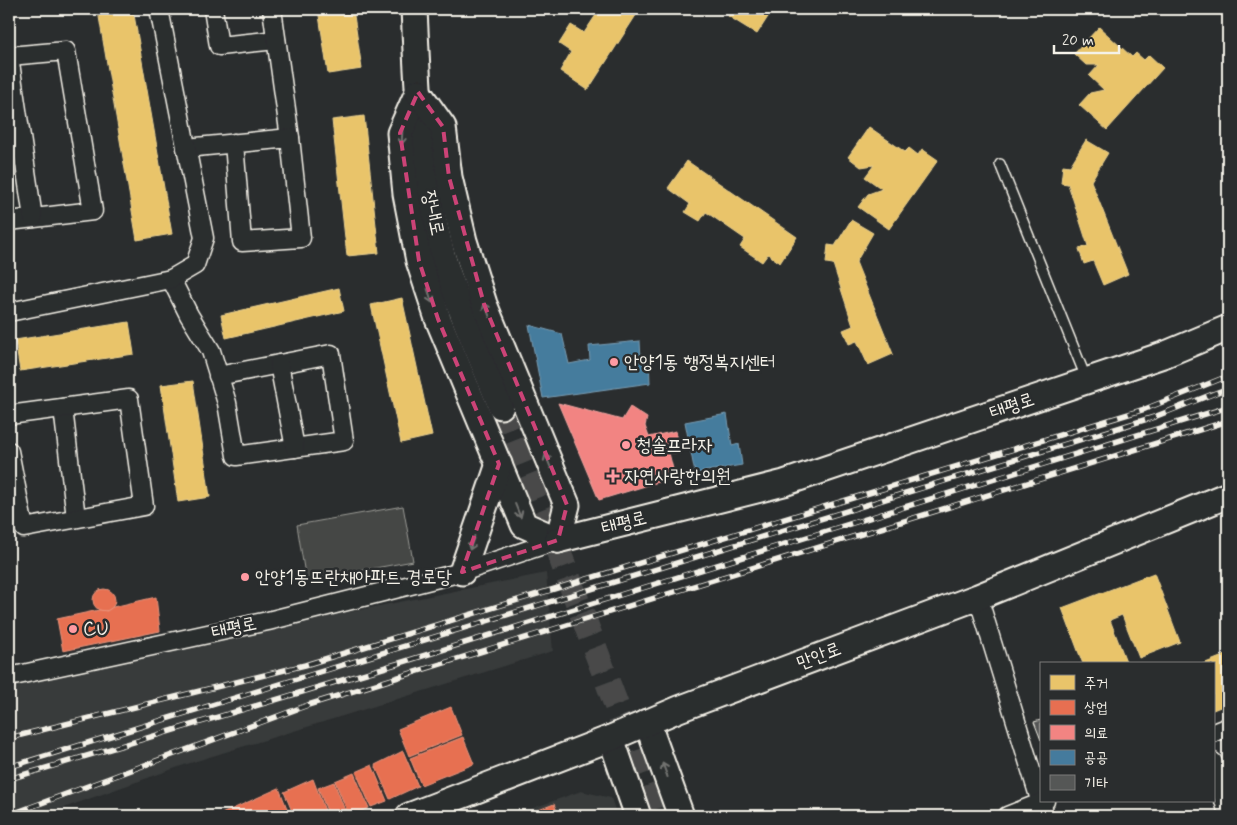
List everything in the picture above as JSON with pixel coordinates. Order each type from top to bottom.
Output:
[{"type":"street","points":[[9,312],[171,279],[195,265],[204,238],[158,9]]},
{"type":"street","points":[[213,9],[219,46],[276,40]]},
{"type":"street","points":[[234,143],[242,242],[301,238],[290,138],[272,9]]},
{"type":"street","name":"장내로","points":[[414,9],[418,92],[427,186],[442,254],[464,315],[501,406]]},
{"type":"street","points":[[9,221],[33,218],[93,210],[66,51],[9,56],[33,218]]},
{"type":"street","points":[[418,92],[443,127],[449,177],[464,241],[484,304],[567,506],[558,540],[524,525],[438,319],[419,261],[406,194],[400,133],[418,92]]},
{"type":"street","points":[[186,148],[290,138]]},
{"type":"street","points":[[171,279],[189,315],[210,350],[218,376],[227,403],[236,456],[344,441],[331,354],[218,376]]},
{"type":"street","name":"태평로","points":[[9,677],[268,621],[462,572],[558,540],[784,483],[1166,354],[1228,328]]},
{"type":"street","points":[[279,364],[295,448]]},
{"type":"street","points":[[9,415],[129,399],[144,506],[24,528],[9,450]]},
{"type":"street","points":[[63,408],[76,518]]},
{"type":"street","points":[[462,572],[499,464]]},
{"type":"street","name":"만안로","points":[[409,816],[612,738],[647,722],[978,597],[1228,495]]},
{"type":"street","points":[[978,597],[1040,794]]},
{"type":"street","points":[[647,722],[681,816]]},
{"type":"street","points":[[1214,733],[1228,727]]},
{"type":"street","points":[[612,738],[638,816]]},
{"type":"street","points":[[1214,765],[1228,814]]},
{"type":"street","points":[[1007,816],[1044,807]]},
{"type":"lane","points":[[1000,164],[1087,381]]},
{"type":"highlighted area","points":[[418,92],[443,127],[449,177],[484,304],[567,505],[558,540],[462,572],[499,464],[438,319],[419,261],[400,133]]},
{"type":"shaded area","points":[[403,506],[413,561],[306,581],[297,525]]},
{"type":"shaded area","points":[[546,573],[553,651],[187,764],[41,816],[9,816],[9,679]]},
{"type":"shaded area","points":[[581,791],[611,798],[617,816],[511,816]]},
{"type":"building: 주거","points":[[133,9],[172,234],[137,240],[98,11]]},
{"type":"building: 주거","points":[[318,9],[353,9],[362,69],[328,74]]},
{"type":"building: 주거","points":[[600,9],[640,9],[588,90],[560,71],[571,52],[559,44],[571,25],[584,33]]},
{"type":"building: 주거","points":[[733,9],[773,9],[757,34],[728,16]]},
{"type":"building: 주거","points":[[1099,27],[1132,57],[1136,53],[1144,60],[1149,55],[1163,68],[1107,130],[1079,105],[1090,93],[1104,90],[1089,76],[1099,65],[1086,65],[1074,54]]},
{"type":"building: 주거","points":[[364,116],[379,253],[347,256],[332,120]]},
{"type":"building: 주거","points":[[869,127],[905,152],[909,148],[918,155],[922,149],[938,160],[889,229],[858,207],[868,194],[882,189],[865,177],[874,165],[861,167],[848,157]]},
{"type":"building: 주거","points":[[1086,140],[1108,153],[1091,181],[1128,274],[1103,285],[1093,261],[1084,264],[1079,249],[1088,246],[1068,184],[1061,183],[1063,165],[1070,166]]},
{"type":"building: 주거","points":[[687,161],[797,237],[780,263],[768,254],[762,262],[740,247],[745,239],[706,212],[700,221],[685,212],[690,204],[668,188]]},
{"type":"building: 주거","points":[[851,220],[873,233],[856,262],[893,354],[868,365],[857,341],[849,344],[843,330],[853,326],[833,264],[826,263],[828,245],[835,246]]},
{"type":"building: 주거","points":[[339,288],[344,311],[226,338],[221,315]]},
{"type":"building: 주거","points":[[402,298],[432,436],[401,443],[371,305]]},
{"type":"building: 주거","points":[[129,322],[134,354],[20,371],[15,340]]},
{"type":"building: 주거","points":[[193,381],[210,497],[178,502],[161,385]]},
{"type":"building: 주거","points":[[1154,573],[1180,642],[1139,658],[1122,615],[1110,620],[1126,662],[1082,662],[1062,608]]},
{"type":"building: 주거","points":[[1228,654],[1228,704],[1214,710],[1214,662],[1208,662]]},
{"type":"building: 상업","points":[[104,589],[114,596],[115,600],[108,610],[104,611],[94,604],[93,600],[100,590]]},
{"type":"building: 상업","points":[[156,597],[160,631],[63,651],[57,619],[99,610],[107,611],[113,607]]},
{"type":"building: 상업","points":[[451,707],[462,735],[409,756],[398,729]]},
{"type":"building: 상업","points":[[463,737],[474,764],[421,785],[410,758]]},
{"type":"building: 상업","points":[[403,751],[418,786],[390,799],[375,765]]},
{"type":"building: 상업","points":[[372,765],[387,801],[371,807],[356,772]]},
{"type":"building: 상업","points":[[354,773],[369,808],[349,816],[335,781]]},
{"type":"building: 상업","points":[[313,779],[327,816],[294,816],[284,792]]},
{"type":"building: 상업","points":[[334,782],[347,816],[329,816],[318,788]]},
{"type":"building: 상업","points":[[279,788],[290,816],[217,816]]},
{"type":"building: 상업","points":[[554,804],[559,816],[523,816]]},
{"type":"building: 의료","name":"청솔프라자","points":[[558,403],[622,420],[630,407],[647,418],[645,426],[649,437],[676,431],[676,453],[669,453],[675,477],[599,500]]},
{"type":"building: 공공","name":"안양1동 행정복지센터","points":[[529,325],[562,334],[569,364],[590,360],[589,346],[640,341],[641,360],[649,358],[650,383],[543,398]]},
{"type":"building: 공공","points":[[727,414],[732,446],[739,444],[742,465],[695,473],[685,422]]},
{"type":"building: 기타","points":[[1040,720],[1040,737],[1034,722]]},
{"type":"tunnel","points":[[501,406],[544,513],[658,816]]},
{"type":"railway","points":[[9,738],[305,665],[1145,409],[1228,376]]},
{"type":"railway","points":[[9,767],[1154,417],[1228,388]]},
{"type":"railway","points":[[9,779],[403,662],[1228,407]]},
{"type":"railway","points":[[9,815],[308,705],[1228,421]]},
{"type":"place","name":"안양1동 행정복지센터","points":[[614,362]]},
{"type":"place","name":"청솔프라자","points":[[626,445]]},
{"type":"place","name":"자연사랑한의원","points":[[613,476]]},
{"type":"place","name":"안양1동뜨란채아파트 경로당","points":[[245,577]]},
{"type":"place","name":"CU","points":[[73,629]]}]
